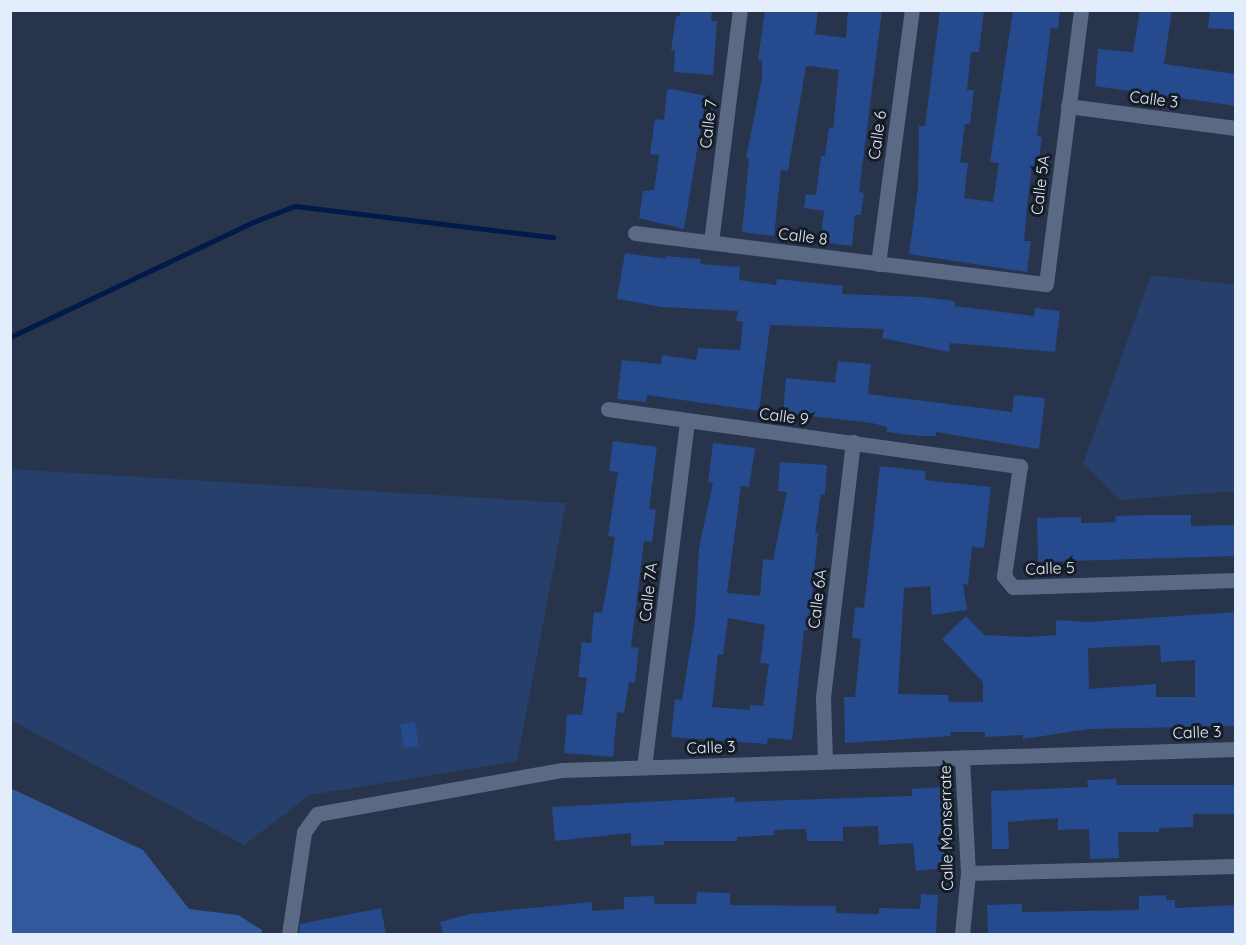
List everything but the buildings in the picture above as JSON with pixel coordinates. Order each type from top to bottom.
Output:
[{"type":"street","name":"Calle 7","points":[[711,242],[740,10]]},
{"type":"street","name":"Calle 6","points":[[878,264],[912,10]]},
{"type":"street","name":"Calle 5A","points":[[967,275],[1046,284],[1081,10]]},
{"type":"street","name":"Calle 3","points":[[1068,106],[1236,128]]},
{"type":"street","name":"Calle 8","points":[[634,233],[967,275]]},
{"type":"street","name":"Calle 9","points":[[608,409],[687,422],[927,453]]},
{"type":"street","name":"Calle 7A","points":[[644,767],[687,422]]},
{"type":"street","name":"Calle 6A","points":[[825,761],[823,697],[853,442]]},
{"type":"street","name":"Calle 5","points":[[927,453],[1020,466],[1004,576],[1013,587],[1236,580]]},
{"type":"street","name":"Calle 3","points":[[289,934],[304,832],[317,814],[514,776],[644,767],[1236,749]]},
{"type":"street","name":"Calle Monserrate","points":[[962,757],[968,873],[962,934]]},
{"type":"street","points":[[968,873],[1236,866]]},
{"type":"shaded area","points":[[1151,275],[1235,285],[1235,491],[1121,500],[1083,464]]},
{"type":"shaded area","points":[[10,469],[566,503],[517,761],[310,795],[244,845],[11,720]]},
{"type":"shaded area","points":[[10,788],[143,850],[189,909],[238,915],[262,930],[262,934],[11,934]]},
{"type":"waterway","points":[[10,337],[253,222],[295,206],[553,237]]}]
